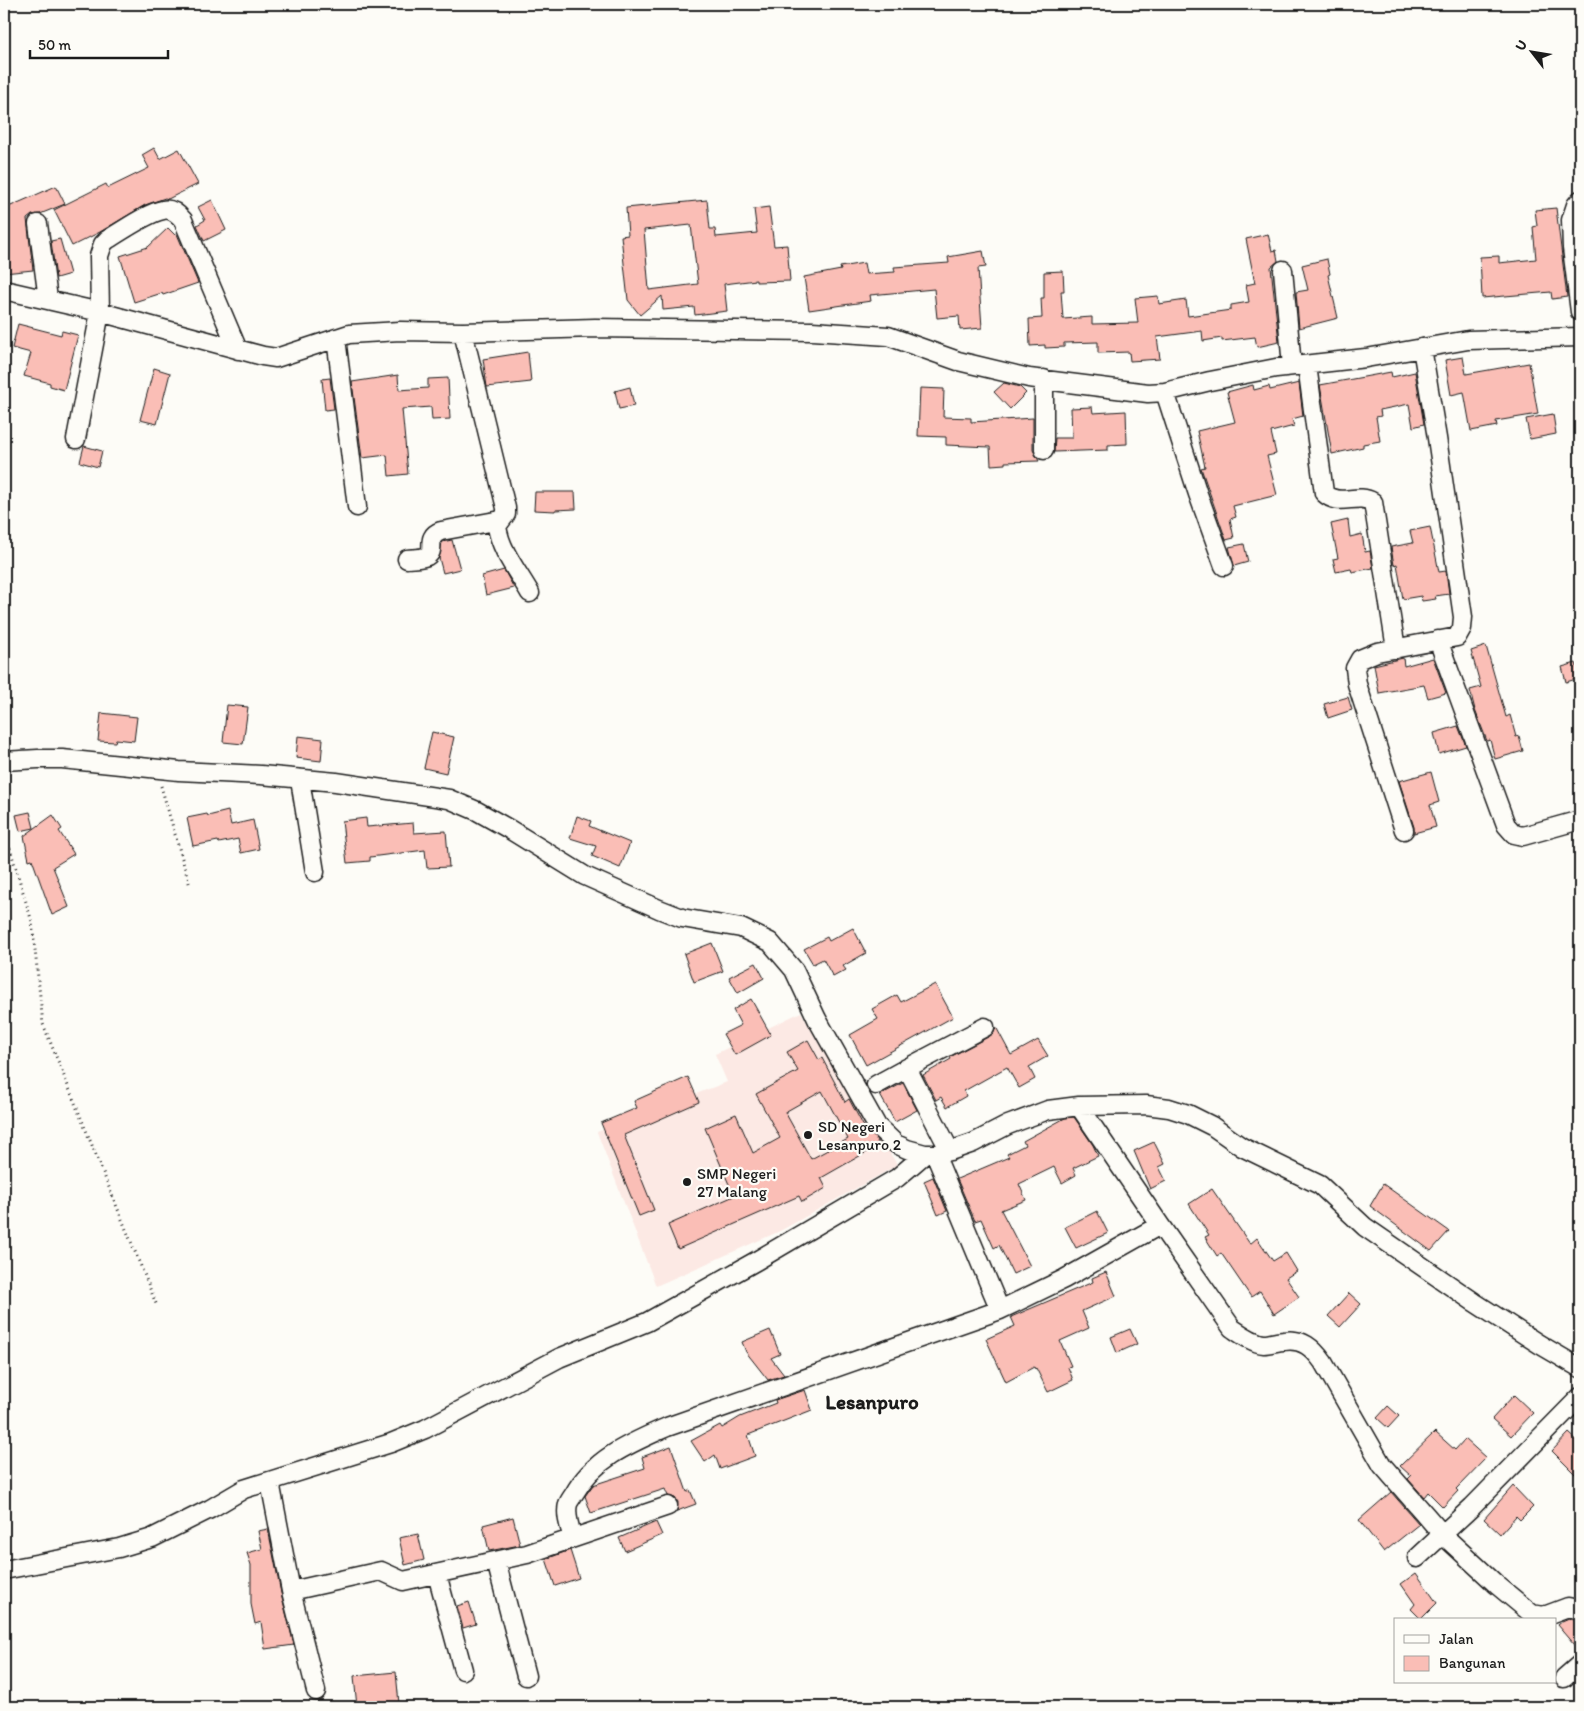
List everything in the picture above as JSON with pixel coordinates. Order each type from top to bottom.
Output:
[{"type":"street","points":[[1580,200],[1576,205],[1571,220],[1572,248],[1580,312]]},
{"type":"street","points":[[76,439],[100,312],[100,256],[103,244],[151,214],[164,209],[174,212],[183,220],[238,350]]},
{"type":"street","points":[[38,224],[48,299]]},
{"type":"street","points":[[1283,270],[1324,493],[1330,499],[1366,498],[1373,502],[1396,649]]},
{"type":"street","points":[[4,290],[48,299],[238,350],[276,358],[349,334],[400,331],[463,332],[637,328],[812,332],[888,336],[958,361],[1029,378],[1148,393],[1165,392],[1241,374],[1374,357],[1468,340],[1580,337]]},
{"type":"street","points":[[463,332],[506,508],[506,514],[497,526],[502,544],[530,593]]},
{"type":"street","points":[[336,338],[357,507]]},
{"type":"street","points":[[1404,830],[1357,684],[1355,668],[1360,659],[1377,652],[1457,637],[1462,628],[1464,618],[1422,348]]},
{"type":"street","points":[[1044,379],[1044,450]]},
{"type":"street","points":[[1165,392],[1198,494],[1224,566]]},
{"type":"street","points":[[407,558],[428,555],[431,552],[434,533],[441,530],[501,520]]},
{"type":"street","points":[[1438,640],[1506,825],[1514,834],[1523,836],[1580,820]]},
{"type":"street","points":[[4,761],[62,759],[156,769],[261,775],[336,782],[448,799],[493,820],[585,876],[641,901],[682,918],[741,928],[770,942],[794,970],[816,1019],[877,1126],[896,1144],[907,1150],[937,1153]]},
{"type":"street","points":[[300,780],[315,872]]},
{"type":"street","points":[[876,1085],[985,1027]]},
{"type":"street","points":[[907,1068],[937,1153],[1000,1310]]},
{"type":"street","points":[[4,1570],[120,1548],[152,1538],[210,1509],[244,1489],[391,1443],[417,1432],[559,1358],[647,1322],[937,1153],[973,1143],[1008,1125],[1048,1110],[1079,1106],[1146,1105],[1169,1108],[1188,1114],[1212,1126],[1242,1147],[1320,1185],[1364,1227],[1482,1308],[1580,1368]]},
{"type":"street","points":[[1079,1106],[1232,1328],[1246,1338],[1263,1344],[1287,1340],[1302,1342],[1313,1349],[1324,1362],[1382,1465],[1443,1535],[1497,1585],[1532,1614],[1544,1616],[1568,1607],[1580,1612]]},
{"type":"street","points":[[573,1538],[568,1521],[568,1504],[580,1482],[596,1466],[618,1449],[667,1427],[1019,1303],[1160,1225]]},
{"type":"street","points":[[1417,1558],[1443,1535],[1580,1396]]},
{"type":"street","points":[[270,1482],[291,1591],[316,1691]]},
{"type":"street","points":[[291,1591],[381,1571],[403,1581],[496,1561],[527,1554],[668,1506]]},
{"type":"street","points":[[496,1561],[526,1676]]},
{"type":"street","points":[[437,1574],[463,1670]]},
{"type":"street","points":[[1564,1678],[1580,1664]]},
{"type":"path","points":[[156,769],[190,886]]},
{"type":"path","points":[[4,828],[32,922],[43,1024],[156,1306]]},
{"type":"shaded area","name":"SMP Negeri 27 Malang","points":[[801,1012],[828,1059],[897,1164],[780,1231],[656,1286],[597,1132],[727,1082],[715,1054]]},
{"type":"building","points":[[154,148],[160,159],[179,149],[198,184],[168,199],[165,198],[145,205],[100,232],[72,246],[54,210],[106,184],[108,188],[149,168],[142,155]]},
{"type":"building","points":[[56,186],[65,204],[40,214],[32,215],[27,219],[33,270],[4,273],[4,209]]},
{"type":"building","points":[[212,200],[226,230],[204,241],[197,225],[205,220],[198,207]]},
{"type":"building","points":[[707,200],[710,229],[715,229],[716,237],[757,233],[754,209],[769,207],[774,246],[787,245],[790,281],[756,282],[756,280],[724,284],[727,311],[695,315],[694,307],[663,310],[662,296],[640,315],[628,300],[621,236],[628,235],[626,208]],"holes":[[[691,225],[698,284],[649,290],[644,230]]]},
{"type":"building","points":[[1556,208],[1567,297],[1552,299],[1551,292],[1482,298],[1480,257],[1499,256],[1499,263],[1536,259],[1533,227],[1537,226],[1535,210]]},
{"type":"building","points":[[168,228],[175,235],[177,234],[198,283],[163,295],[162,293],[134,302],[120,256],[148,247]]},
{"type":"building","points":[[1268,234],[1272,251],[1276,250],[1278,261],[1271,267],[1279,342],[1257,347],[1255,337],[1222,341],[1222,338],[1203,341],[1202,331],[1157,337],[1160,359],[1130,361],[1129,352],[1098,353],[1098,342],[1064,343],[1064,347],[1045,348],[1045,345],[1030,346],[1029,319],[1042,318],[1041,298],[1044,298],[1044,272],[1063,271],[1064,291],[1061,291],[1063,319],[1092,317],[1092,324],[1138,323],[1135,298],[1158,296],[1159,304],[1186,300],[1188,316],[1231,310],[1231,305],[1249,302],[1246,285],[1255,283],[1246,239]]},
{"type":"building","points":[[60,239],[70,274],[56,278],[51,241]]},
{"type":"building","points":[[983,251],[986,267],[978,268],[982,328],[960,330],[959,316],[937,318],[934,289],[870,295],[871,301],[809,310],[804,277],[841,270],[840,267],[864,263],[866,274],[895,272],[894,267],[949,263],[948,257]]},
{"type":"building","points":[[1327,259],[1330,274],[1328,275],[1338,318],[1299,328],[1296,292],[1308,290],[1302,265]]},
{"type":"building","points":[[18,324],[61,335],[62,331],[78,335],[64,390],[50,386],[50,383],[24,376],[31,353],[12,348]]},
{"type":"building","points":[[528,352],[531,382],[487,387],[483,359]]},
{"type":"building","points":[[1463,357],[1466,374],[1529,363],[1538,414],[1496,421],[1497,426],[1471,431],[1464,392],[1451,395],[1445,360]]},
{"type":"building","points":[[154,368],[170,373],[157,424],[140,420]]},
{"type":"building","points":[[1391,372],[1392,377],[1415,372],[1424,424],[1413,427],[1409,404],[1380,410],[1381,416],[1376,417],[1380,441],[1363,444],[1363,447],[1332,454],[1320,385]]},
{"type":"building","points":[[398,375],[399,390],[428,388],[428,379],[448,378],[450,419],[432,420],[431,407],[402,409],[408,474],[389,476],[387,455],[362,458],[352,382]]},
{"type":"building","points":[[330,378],[334,409],[325,410],[322,379]]},
{"type":"building","points":[[1004,383],[1020,387],[1026,393],[1010,409],[994,392]]},
{"type":"building","points":[[1299,383],[1303,416],[1292,419],[1294,426],[1271,432],[1276,454],[1267,456],[1277,495],[1233,506],[1236,517],[1230,519],[1234,538],[1226,540],[1201,468],[1205,467],[1197,431],[1235,422],[1227,392],[1253,385],[1254,390],[1269,386],[1270,390]]},
{"type":"building","points":[[630,387],[634,406],[619,409],[615,391]]},
{"type":"building","points":[[920,388],[944,389],[943,417],[971,418],[971,422],[1033,418],[1033,450],[1039,461],[1005,462],[1005,464],[991,465],[990,447],[946,445],[946,437],[918,436]]},
{"type":"building","points":[[1092,407],[1093,413],[1126,411],[1127,444],[1108,445],[1108,450],[1054,452],[1055,438],[1072,438],[1071,408]]},
{"type":"building","points":[[1553,414],[1556,434],[1530,439],[1526,419]]},
{"type":"building","points":[[84,446],[102,451],[98,467],[80,462]]},
{"type":"building","points":[[535,492],[575,492],[576,509],[534,510]]},
{"type":"building","points":[[1348,520],[1350,537],[1362,534],[1365,552],[1370,551],[1373,568],[1352,572],[1351,569],[1336,572],[1333,559],[1338,558],[1331,524]]},
{"type":"building","points":[[1430,527],[1439,572],[1446,571],[1449,594],[1435,596],[1436,599],[1422,601],[1421,596],[1403,599],[1397,564],[1394,565],[1391,547],[1413,543],[1410,531]]},
{"type":"building","points":[[452,540],[460,569],[443,573],[439,558],[442,542]]},
{"type":"building","points":[[1244,544],[1248,562],[1234,566],[1229,547]]},
{"type":"building","points":[[504,570],[514,588],[486,595],[482,576]]},
{"type":"building","points":[[1486,646],[1506,717],[1510,715],[1516,737],[1519,736],[1523,751],[1495,759],[1490,740],[1487,741],[1475,710],[1470,690],[1481,687],[1471,651]]},
{"type":"building","points":[[1403,658],[1404,666],[1433,658],[1446,693],[1428,698],[1424,685],[1379,693],[1374,665]]},
{"type":"building","points":[[1576,663],[1580,678],[1566,682],[1562,667]]},
{"type":"building","points":[[1348,697],[1352,710],[1328,718],[1324,704]]},
{"type":"building","points":[[227,705],[248,707],[243,744],[223,742]]},
{"type":"building","points":[[101,713],[137,717],[134,741],[116,739],[115,742],[98,741]]},
{"type":"building","points":[[1458,726],[1466,746],[1439,754],[1434,733]]},
{"type":"building","points":[[432,732],[454,737],[446,773],[424,768]]},
{"type":"building","points":[[298,736],[323,739],[321,761],[296,758]]},
{"type":"building","points":[[1431,772],[1439,802],[1430,805],[1436,827],[1414,833],[1414,827],[1399,781]]},
{"type":"building","points":[[228,811],[231,825],[253,820],[259,849],[241,853],[238,839],[193,846],[187,818],[207,814],[208,816]]},
{"type":"building","points":[[30,812],[34,828],[20,831],[16,815]]},
{"type":"building","points":[[53,815],[62,829],[59,831],[74,854],[53,867],[69,907],[52,915],[32,859],[29,860],[24,836]]},
{"type":"building","points":[[577,816],[591,821],[589,826],[630,843],[620,868],[592,856],[596,846],[570,838]]},
{"type":"building","points":[[366,818],[367,827],[413,823],[414,833],[446,831],[449,867],[427,868],[425,850],[370,857],[370,861],[347,863],[342,821]]},
{"type":"building","points":[[853,928],[866,953],[843,966],[846,970],[833,977],[823,959],[813,964],[804,949],[827,937],[829,941]]},
{"type":"building","points":[[712,943],[723,971],[694,982],[684,954]]},
{"type":"building","points":[[756,963],[764,978],[738,993],[729,977]]},
{"type":"building","points":[[935,984],[953,1017],[866,1065],[850,1035],[878,1019],[872,1009],[897,995],[901,1002]]},
{"type":"building","points":[[751,999],[771,1035],[735,1055],[723,1034],[741,1025],[733,1010]]},
{"type":"building","points":[[996,1027],[1011,1055],[1038,1040],[1048,1056],[1029,1067],[1035,1079],[1019,1088],[1007,1067],[964,1091],[966,1096],[947,1107],[941,1097],[936,1100],[923,1075],[951,1059],[950,1057],[990,1036],[994,1033]]},
{"type":"building","points":[[808,1040],[819,1060],[822,1058],[845,1102],[849,1099],[865,1129],[876,1139],[879,1145],[821,1178],[826,1188],[802,1202],[799,1196],[678,1249],[668,1225],[734,1196],[705,1128],[736,1114],[753,1153],[780,1138],[756,1094],[798,1071],[787,1052]],"holes":[[[822,1091],[848,1139],[811,1159],[785,1112]]]},
{"type":"building","points":[[688,1077],[699,1102],[624,1135],[654,1210],[639,1216],[601,1123],[637,1108],[634,1101]]},
{"type":"building","points":[[903,1083],[917,1110],[895,1122],[880,1095]]},
{"type":"building","points":[[1074,1117],[1093,1145],[1098,1156],[1073,1168],[1076,1175],[1062,1183],[1054,1167],[1019,1184],[1026,1200],[1001,1210],[1030,1266],[1013,1274],[999,1245],[994,1248],[981,1219],[975,1221],[957,1179],[1009,1157],[1007,1154],[1025,1145],[1023,1141],[1065,1118]]},
{"type":"building","points":[[1154,1142],[1165,1164],[1159,1167],[1166,1181],[1150,1189],[1134,1151]]},
{"type":"building","points":[[933,1177],[947,1211],[938,1215],[924,1181]]},
{"type":"building","points":[[1383,1184],[1449,1231],[1431,1251],[1370,1206]]},
{"type":"building","points":[[1212,1189],[1250,1244],[1257,1238],[1273,1261],[1286,1253],[1297,1271],[1286,1278],[1299,1297],[1274,1314],[1260,1291],[1251,1297],[1221,1253],[1217,1256],[1205,1237],[1209,1235],[1189,1204]]},
{"type":"building","points":[[1097,1211],[1108,1233],[1076,1248],[1065,1227]]},
{"type":"building","points":[[1106,1272],[1116,1296],[1082,1311],[1089,1328],[1060,1341],[1071,1366],[1068,1367],[1073,1380],[1048,1392],[1034,1367],[1006,1382],[986,1339],[1015,1326],[1011,1317],[1093,1282],[1092,1278]]},
{"type":"building","points":[[1349,1293],[1361,1304],[1340,1327],[1328,1316]]},
{"type":"building","points":[[1130,1329],[1137,1344],[1117,1353],[1111,1337]]},
{"type":"building","points":[[770,1330],[780,1354],[771,1358],[784,1375],[768,1380],[746,1352],[742,1342]]},
{"type":"building","points":[[805,1390],[812,1410],[748,1435],[755,1456],[720,1469],[715,1455],[705,1462],[691,1441],[720,1425],[722,1428],[740,1417],[776,1403],[775,1400]]},
{"type":"building","points":[[1514,1395],[1533,1413],[1511,1436],[1492,1419]]},
{"type":"building","points":[[1388,1406],[1399,1416],[1388,1428],[1377,1418]]},
{"type":"building","points":[[1435,1432],[1455,1450],[1465,1439],[1486,1458],[1456,1489],[1458,1491],[1443,1507],[1428,1492],[1424,1497],[1408,1479],[1411,1476],[1400,1466]]},
{"type":"building","points":[[1569,1433],[1580,1443],[1580,1479],[1552,1451]]},
{"type":"building","points":[[671,1446],[687,1492],[690,1490],[696,1504],[677,1511],[678,1502],[675,1498],[668,1496],[665,1489],[591,1513],[585,1496],[593,1485],[645,1468],[642,1457]]},
{"type":"building","points":[[1513,1486],[1533,1507],[1520,1520],[1516,1516],[1500,1534],[1484,1519]]},
{"type":"building","points":[[1391,1492],[1419,1524],[1384,1552],[1359,1520]]},
{"type":"building","points":[[513,1517],[520,1545],[489,1551],[483,1525]]},
{"type":"building","points":[[656,1522],[662,1535],[625,1551],[619,1538]]},
{"type":"building","points":[[268,1529],[294,1645],[265,1649],[261,1622],[255,1624],[251,1604],[251,1565],[247,1553],[262,1549],[258,1531]]},
{"type":"building","points":[[418,1534],[424,1560],[405,1565],[399,1538]]},
{"type":"building","points":[[570,1550],[579,1578],[555,1586],[546,1559]]},
{"type":"building","points":[[1416,1573],[1437,1603],[1420,1618],[1411,1609],[1415,1604],[1401,1584]]},
{"type":"building","points":[[469,1602],[476,1624],[463,1628],[457,1606]]},
{"type":"building","points":[[1569,1618],[1580,1622],[1580,1652],[1557,1625]]},
{"type":"building","points":[[396,1672],[399,1704],[357,1707],[354,1676]]},
{"type":"place","name":"SD Negeri Lesanpuro 2","points":[[808,1135]]},
{"type":"place","name":"SMP Negeri 27 Malang","points":[[687,1182]]},
{"type":"district","name":"Lesanpuro","points":[[872,1401]]}]
